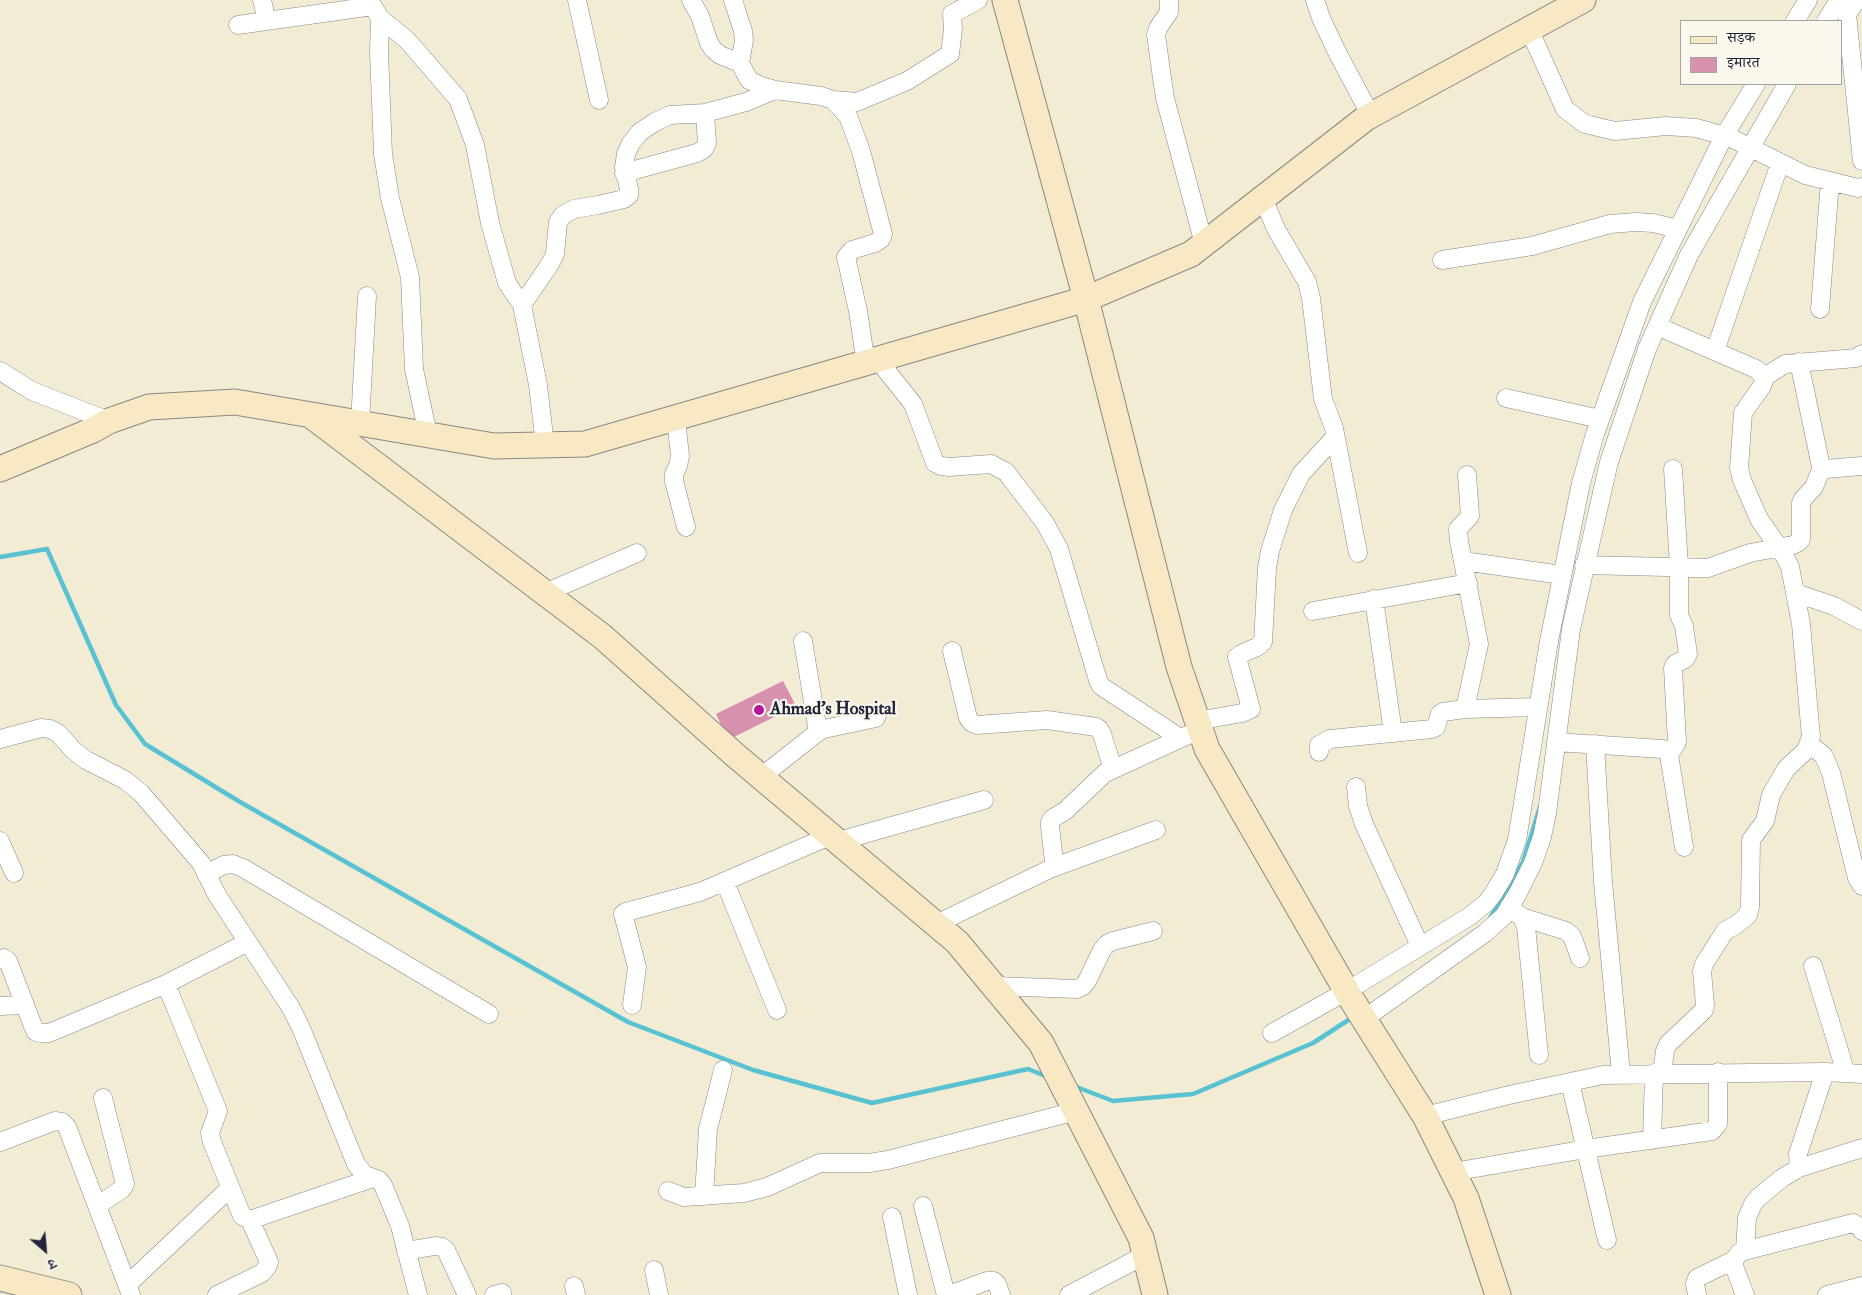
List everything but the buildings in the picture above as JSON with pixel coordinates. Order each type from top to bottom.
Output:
[{"type":"street","points":[[262,0],[266,21]]},
{"type":"street","points":[[577,0],[580,22],[599,100]]},
{"type":"street","points":[[691,0],[700,16],[709,43],[713,49],[720,55],[740,63]]},
{"type":"street","points":[[733,0],[743,31],[744,40],[740,63],[749,80],[776,90],[821,96],[832,100],[856,102],[907,82],[950,54],[953,30],[952,14],[978,0]]},
{"type":"street","points":[[1004,0],[1086,299],[1179,667],[1193,730],[1207,749],[1355,1005],[1426,1116],[1466,1198],[1498,1295]]},
{"type":"street","points":[[1169,0],[1167,17],[1158,28],[1156,35],[1162,78],[1165,98],[1204,244]]},
{"type":"street","points":[[1315,0],[1321,18],[1371,116]]},
{"type":"street","points":[[1795,20],[1808,0]]},
{"type":"street","points":[[1827,20],[1839,0]]},
{"type":"street","points":[[1857,0],[1847,14],[1862,161]]},
{"type":"street","points":[[0,469],[93,430],[109,421],[149,406],[235,402],[494,446],[585,444],[1086,299],[1191,254],[1371,116],[1529,29],[1570,3]]},
{"type":"street","points":[[238,25],[374,8]]},
{"type":"street","points":[[374,8],[407,40],[458,99],[474,145],[490,223],[507,283],[522,305],[538,385],[545,445]]},
{"type":"street","points":[[374,8],[383,154],[390,198],[410,277],[414,369],[428,435]]},
{"type":"street","points":[[1529,29],[1566,109],[1585,124],[1615,131],[1666,126],[1696,128],[1727,136],[1805,175],[1862,187]]},
{"type":"street","points":[[1355,1005],[1420,946],[1470,916],[1486,904],[1505,874],[1516,840],[1562,575],[1581,483],[1600,419],[1642,302],[1678,229],[1755,85]]},
{"type":"street","points":[[1516,912],[1542,837],[1547,813],[1571,629],[1606,471],[1647,350],[1689,255],[1748,148],[1786,85]]},
{"type":"street","points":[[522,305],[555,254],[558,222],[563,215],[574,209],[624,199],[628,195],[629,189],[624,172],[626,154],[640,132],[670,115],[706,112],[746,102],[776,90]]},
{"type":"street","points":[[832,100],[848,116],[861,151],[883,228],[881,239],[875,243],[852,250],[846,257],[872,362],[913,404],[935,462],[941,466],[949,467],[992,464],[1006,472],[1045,522],[1059,549],[1101,686],[1193,730]]},
{"type":"street","points":[[624,172],[704,149],[707,143],[706,112]]},
{"type":"street","points":[[1715,351],[1780,163]]},
{"type":"street","points":[[1820,309],[1830,181]]},
{"type":"street","points":[[1263,198],[1276,229],[1307,282],[1311,298],[1323,399],[1336,436],[1358,553]]},
{"type":"street","points":[[1442,260],[1532,246],[1610,224],[1653,223],[1678,229]]},
{"type":"street","points":[[360,423],[367,296]]},
{"type":"street","points":[[1652,1140],[1658,1073],[1665,1051],[1668,1044],[1704,1010],[1702,971],[1704,964],[1725,931],[1736,926],[1748,915],[1750,907],[1751,840],[1765,822],[1772,795],[1786,770],[1806,750],[1811,737],[1802,624],[1790,567],[1757,515],[1739,468],[1744,413],[1762,386],[1764,381],[1762,374],[1756,368],[1657,326]]},
{"type":"street","points":[[1763,378],[1779,366],[1798,362],[1856,358],[1862,354]]},
{"type":"street","points":[[1584,566],[1679,566],[1708,568],[1750,553],[1793,545],[1799,542],[1801,539],[1801,503],[1814,488],[1822,466],[1798,362]]},
{"type":"street","points":[[0,371],[32,391],[109,421]]},
{"type":"street","points":[[1506,398],[1600,419]]},
{"type":"street","points":[[309,414],[603,637],[762,777],[957,942],[1041,1043],[1141,1238],[1156,1295]]},
{"type":"street","points":[[676,419],[680,456],[674,474],[674,481],[686,527]]},
{"type":"street","points":[[1052,868],[1054,862],[1050,822],[1065,811],[1098,778],[1193,730],[1251,709],[1237,657],[1263,642],[1267,568],[1283,510],[1301,474],[1336,436]]},
{"type":"street","points":[[1822,466],[1825,469],[1862,466]]},
{"type":"street","points":[[1669,755],[1677,742],[1673,668],[1675,664],[1685,660],[1688,654],[1684,626],[1679,615],[1679,566],[1673,469]]},
{"type":"street","points":[[1466,709],[1479,644],[1458,529],[1470,516],[1467,475]]},
{"type":"street","points":[[545,593],[637,553]]},
{"type":"street","points":[[1463,561],[1562,575]]},
{"type":"street","points":[[1313,611],[1468,584]]},
{"type":"street","points":[[1796,593],[1834,606],[1862,621]]},
{"type":"street","points":[[1374,599],[1393,733]]},
{"type":"street","points":[[803,641],[818,732]]},
{"type":"street","points":[[952,651],[968,718],[972,723],[977,725],[1047,720],[1096,727],[1102,734],[1113,769]]},
{"type":"street","points":[[1319,752],[1319,745],[1330,739],[1432,729],[1436,727],[1440,714],[1443,712],[1466,709],[1538,707]]},
{"type":"street","points":[[762,777],[818,732],[824,729],[876,718]]},
{"type":"street","points":[[0,739],[41,728],[50,729],[58,733],[73,750],[86,760],[125,780],[140,792],[194,853],[217,895],[301,1028],[360,1172],[379,1180],[383,1185],[400,1226],[418,1295]]},
{"type":"street","points":[[1556,742],[1662,749],[1669,755],[1684,846]]},
{"type":"street","points":[[1595,744],[1603,882],[1621,1074]]},
{"type":"street","points":[[1809,744],[1824,756],[1832,773],[1857,878],[1862,886]]},
{"type":"street","points":[[1356,787],[1358,806],[1364,824],[1420,946]]},
{"type":"street","points":[[632,1005],[637,967],[622,914],[700,892],[836,838],[984,800]]},
{"type":"street","points":[[936,924],[1052,868],[1156,830]]},
{"type":"street","points":[[0,841],[14,873]]},
{"type":"street","points":[[206,874],[224,865],[233,864],[243,868],[489,1014]]},
{"type":"street","points":[[726,882],[777,1010]]},
{"type":"street","points":[[1516,912],[1526,927],[1538,1054]]},
{"type":"street","points":[[1272,1033],[1355,1005],[1485,933],[1504,916],[1516,912],[1566,931],[1572,936],[1580,958]]},
{"type":"street","points":[[994,986],[1077,989],[1087,981],[1102,950],[1107,944],[1153,931]]},
{"type":"street","points":[[0,959],[4,958],[8,962],[36,1032],[49,1032],[166,984],[248,942]]},
{"type":"street","points":[[1426,1116],[1603,1075],[1718,1072],[1854,1073],[1813,966]]},
{"type":"street","points":[[166,984],[218,1111],[210,1133],[212,1142],[242,1216],[250,1220],[269,1262],[262,1273],[217,1295]]},
{"type":"street","points":[[0,1006],[24,1004]]},
{"type":"street","points":[[704,1196],[708,1129],[723,1070]]},
{"type":"street","points":[[1453,1172],[1586,1149],[1712,1131],[1718,1124],[1718,1072]]},
{"type":"street","points":[[1799,1168],[1798,1154],[1825,1072]]},
{"type":"street","points":[[1570,1082],[1607,1240]]},
{"type":"street","points":[[97,1206],[122,1189],[125,1184],[103,1098]]},
{"type":"street","points":[[668,1191],[684,1197],[754,1192],[820,1163],[869,1163],[888,1160],[1073,1106]]},
{"type":"street","points":[[0,1142],[55,1120],[62,1122],[67,1127],[129,1290],[230,1188]]},
{"type":"street","points":[[1745,1295],[1734,1266],[1740,1255],[1746,1223],[1753,1204],[1782,1178],[1799,1168],[1862,1148]]},
{"type":"street","points":[[250,1220],[373,1178]]},
{"type":"street","points":[[924,1206],[948,1295],[987,1281],[994,1281],[1001,1295]]},
{"type":"street","points":[[892,1217],[908,1295]]},
{"type":"street","points":[[1696,1295],[1695,1284],[1697,1278],[1740,1255],[1853,1223],[1861,1228],[1862,1231]]},
{"type":"street","points":[[406,1251],[435,1246],[442,1247],[446,1250],[467,1295]]},
{"type":"street","points":[[1069,1295],[1145,1255]]},
{"type":"street","points":[[654,1270],[658,1295]]},
{"type":"street","points":[[0,1278],[26,1289],[69,1295]]},
{"type":"street","points":[[1828,1295],[1862,1286]]},
{"type":"waterway","points":[[0,557],[47,549],[116,705],[145,744],[240,802],[628,1022],[753,1070],[872,1103],[1028,1069],[1048,1077]]},
{"type":"waterway","points":[[1489,920],[1523,862],[1540,807]]},
{"type":"waterway","points":[[1074,1086],[1113,1101],[1193,1094],[1313,1043],[1353,1017]]},
{"type":"place","name":"Ahmad's Hospital","points":[[759,710]]}]
